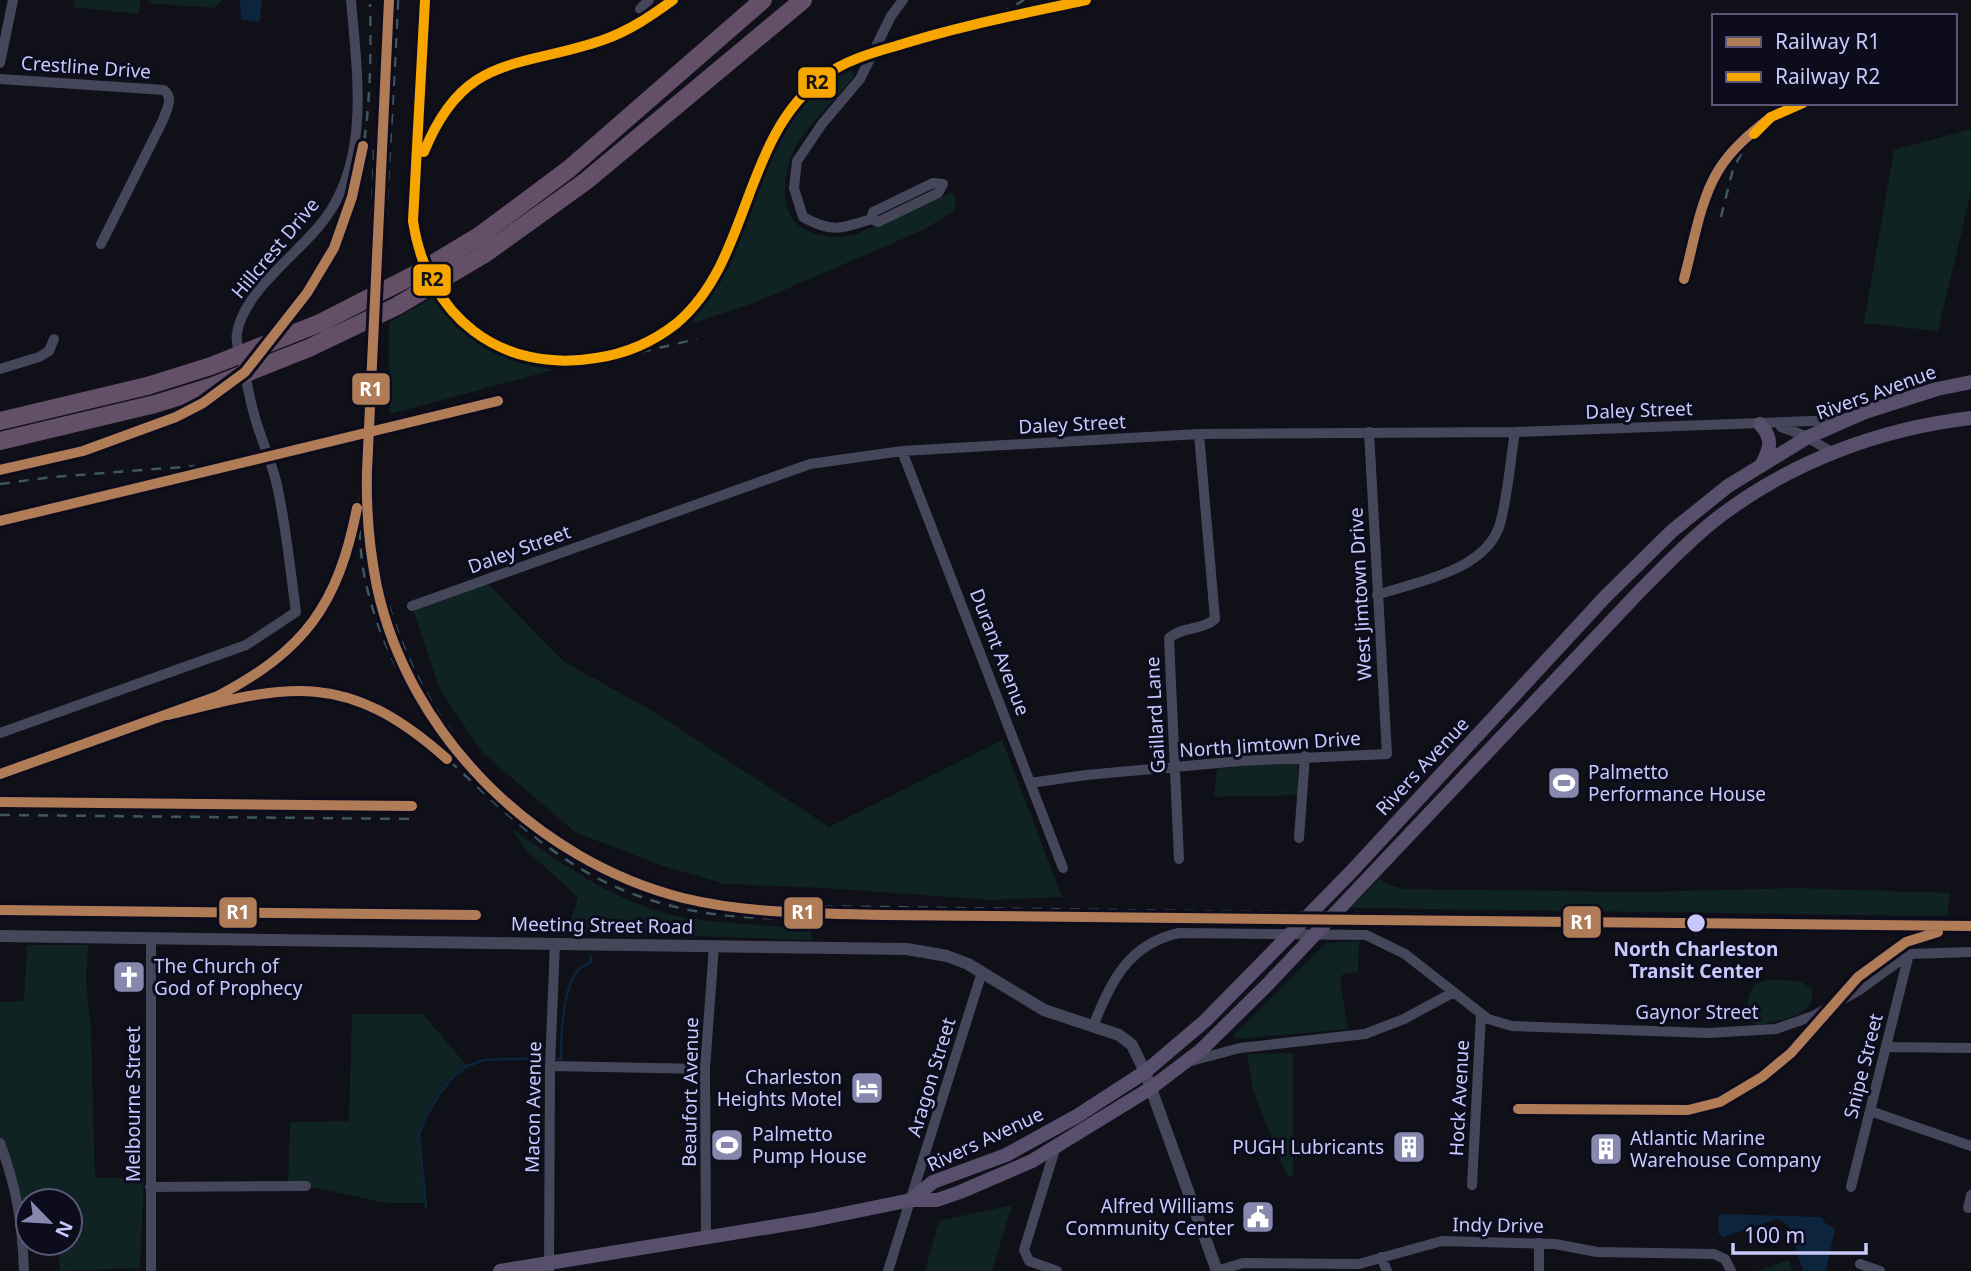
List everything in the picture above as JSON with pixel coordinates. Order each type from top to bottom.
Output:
[{"type":"highway","points":[[0,421],[147,386],[211,366],[320,323],[414,275],[483,245],[763,0]]},
{"type":"highway","points":[[0,441],[155,404],[212,386],[309,348],[397,306],[483,245],[586,181],[803,0]]},
{"type":"main road","name":"Rivers Avenue","points":[[911,1200],[933,1182],[1006,1155],[1087,1111],[1145,1072],[1232,996],[1352,871],[1612,589],[1672,531],[1728,486],[1808,437],[1847,420],[1937,388],[1971,382]]},
{"type":"main road","name":"Rivers Avenue","points":[[499,1271],[549,1267],[848,1214],[911,1200],[937,1200],[1032,1161],[1152,1088],[1187,1062],[1242,1011],[1691,540],[1730,509],[1767,485],[1832,452],[1917,425],[1971,418]]},
{"type":"main road","points":[[1760,424],[1770,438],[1771,446],[1760,466]]},
{"type":"street","points":[[0,63],[13,0]]},
{"type":"street","name":"Hillcrest Drive","points":[[0,733],[246,645],[296,612],[276,481],[255,418],[236,337],[241,317],[263,286],[320,225],[337,199],[346,174],[352,156],[358,102],[351,0]]},
{"type":"street","points":[[640,9],[649,0]]},
{"type":"street","points":[[871,219],[873,212],[897,200],[933,183],[943,184],[938,193],[878,222],[871,219],[845,228],[822,228],[803,217],[794,188],[797,162],[822,124],[860,79],[891,16],[903,0]]},
{"type":"street","name":"Crestline Drive","points":[[0,79],[164,90],[169,94],[170,102],[163,120],[101,244]]},
{"type":"street","points":[[0,369],[39,357],[49,351],[54,339]]},
{"type":"street","name":"Daley Street","points":[[412,606],[810,464],[902,451],[1199,434],[1515,432],[1847,420]]},
{"type":"street","name":"Daley Street","points":[[1760,424],[1793,430],[1832,452]]},
{"type":"street","name":"West Jimtown Drive","points":[[1369,432],[1387,754]]},
{"type":"street","points":[[1377,595],[1465,565],[1489,546],[1500,526],[1515,432]]},
{"type":"street","name":"Gaillard Lane","points":[[1179,859],[1169,638],[1175,632],[1208,626],[1215,619],[1199,434]]},
{"type":"street","name":"Durant Avenue","points":[[902,451],[1063,868]]},
{"type":"street","name":"North Jimtown Drive","points":[[1030,783],[1086,775],[1305,756],[1387,754]]},
{"type":"street","points":[[1299,838],[1305,756]]},
{"type":"street","points":[[1093,1026],[1108,991],[1123,967],[1143,947],[1179,933],[1366,935],[1405,954],[1454,992],[1404,1019],[1365,1034],[1240,1048],[1187,1062]]},
{"type":"street","name":"Meeting Street Road","points":[[0,936],[907,949],[947,956],[982,972],[1044,1010],[1119,1035],[1130,1042],[1152,1088]]},
{"type":"street","name":"Melbourne Street","points":[[151,938],[151,1271]]},
{"type":"street","name":"Macon Avenue","points":[[549,1267],[550,1066],[555,943]]},
{"type":"street","name":"Beaufort Avenue","points":[[706,1239],[705,1069],[714,946]]},
{"type":"street","points":[[1909,954],[1971,952]]},
{"type":"street","name":"Gaynor Street","points":[[1454,992],[1496,1023],[1511,1026],[1708,1033],[1776,1029],[1813,1016],[1858,991],[1909,954]]},
{"type":"street","name":"Snipe Street","points":[[1851,1187],[1909,954]]},
{"type":"street","name":"Aragon Street","points":[[888,1271],[982,972]]},
{"type":"street","name":"Hock Avenue","points":[[1472,1185],[1481,1014]]},
{"type":"street","points":[[1886,1047],[1971,1048]]},
{"type":"street","points":[[550,1066],[705,1069]]},
{"type":"street","points":[[1152,1088],[1217,1271]]},
{"type":"street","points":[[1870,1111],[1971,1146]]},
{"type":"street","points":[[0,1143],[14,1181],[23,1227],[24,1271]]},
{"type":"street","points":[[1056,1146],[1024,1250],[1028,1261],[1057,1271]]},
{"type":"street","points":[[0,1181],[14,1181]]},
{"type":"street","points":[[150,1187],[306,1186]]},
{"type":"street","points":[[1968,1208],[1971,1195]]},
{"type":"street","name":"Indy Drive","points":[[1217,1271],[1243,1263],[1351,1264],[1443,1241],[1539,1243],[1566,1245],[1597,1252],[1714,1254],[1725,1259],[1731,1271]]},
{"type":"street","points":[[1539,1243],[1539,1271]]},
{"type":"street","points":[[1381,1257],[1387,1271]]},
{"type":"street","points":[[1860,1265],[1880,1271]]},
{"type":"green space","points":[[75,0],[140,0],[139,14],[74,7]]},
{"type":"green space","points":[[149,0],[222,0],[214,8],[148,3]]},
{"type":"green space","points":[[851,70],[854,73],[852,79],[811,125],[794,150],[785,183],[787,206],[791,216],[809,232],[839,236],[854,235],[953,192],[956,203],[954,211],[923,230],[756,302],[690,324],[714,292],[729,265],[773,150],[786,127],[802,105],[823,86]]},
{"type":"green space","points":[[1971,129],[1971,192],[1938,331],[1864,323],[1894,150]]},
{"type":"green space","points":[[433,297],[445,315],[481,343],[511,360],[553,370],[390,414],[389,323]]},
{"type":"green space","points":[[484,580],[563,661],[656,713],[829,827],[1002,740],[1062,897],[991,900],[725,884],[660,865],[575,832],[483,753],[440,690],[412,606]]},
{"type":"green space","points":[[1298,761],[1297,795],[1214,797],[1217,769]]},
{"type":"green space","points":[[512,829],[596,884],[639,905],[688,918],[811,932],[812,940],[580,932],[569,926],[578,897],[525,849]]},
{"type":"green space","points":[[1380,878],[1385,883],[1404,889],[1640,892],[1795,888],[1950,893],[1947,916],[1351,908]]},
{"type":"green space","points":[[1359,941],[1358,972],[1343,974],[1340,981],[1348,1029],[1237,1039],[1233,1036],[1326,943]]},
{"type":"green space","points":[[27,945],[88,945],[86,981],[91,1029],[95,1178],[144,1178],[140,1268],[60,1271],[59,1257],[84,1257],[84,1187],[14,1187],[14,1193],[0,1143],[0,1002],[24,1001]]},
{"type":"green space","points":[[1765,980],[1800,981],[1812,989],[1812,998],[1808,1006],[1794,1016],[1754,1024],[1748,1015],[1748,1000],[1754,985]]},
{"type":"green space","points":[[352,1014],[423,1014],[467,1066],[438,1095],[420,1132],[419,1148],[426,1203],[386,1203],[306,1186],[288,1186],[290,1122],[349,1121]]},
{"type":"green space","points":[[1293,1053],[1293,1177],[1287,1176],[1253,1091],[1247,1054]]},
{"type":"green space","points":[[1012,1205],[992,1271],[925,1271],[939,1221]]},
{"type":"green space","points":[[1789,1260],[1793,1271],[1758,1271]]},
{"type":"water","points":[[240,0],[262,0],[260,20],[257,22],[241,19]]},
{"type":"water","points":[[1721,1214],[1822,1217],[1825,1223],[1835,1229],[1826,1271],[1803,1271],[1788,1225],[1777,1219],[1723,1237],[1719,1234],[1718,1218]]},
{"type":"waterway","points":[[557,1059],[561,1059],[562,1026],[572,980],[577,971],[591,962],[591,956]]},
{"type":"waterway","points":[[426,1207],[419,1134],[440,1093],[453,1077],[467,1066],[484,1060],[543,1058]]},
{"type":"railway","points":[[398,0],[372,454],[375,544],[389,605],[411,662],[440,716],[477,764],[520,807],[569,844],[624,872],[683,892],[740,902],[798,906],[1971,921]]},
{"type":"railway","points":[[425,0],[413,221],[421,255],[434,285],[452,310],[474,331],[500,347],[529,357],[561,361],[596,358],[628,350],[658,336],[677,323],[701,297],[720,266],[776,133],[796,103],[831,71],[858,58],[919,39],[1086,0]]},
{"type":"railway","points":[[423,155],[434,129],[449,105],[480,76],[519,60],[612,36],[639,23],[673,0]]},
{"type":"railway","points":[[1000,14],[1024,0]]},
{"type":"railway","points":[[0,470],[103,444],[178,416],[225,387],[275,336],[328,259],[354,191],[369,98],[370,4]]},
{"type":"railway","points":[[1764,124],[1786,109],[1797,105]]},
{"type":"railway","points":[[1684,279],[1702,209],[1712,183],[1735,148],[1771,117]]},
{"type":"railway","points":[[1721,217],[1733,169],[1746,145]]},
{"type":"railway","points":[[374,150],[360,498],[361,555],[377,623],[397,669],[452,754]]},
{"type":"railway","points":[[641,352],[697,339]]},
{"type":"railway","points":[[0,521],[498,401]]},
{"type":"railway","points":[[0,484],[52,477],[195,466]]},
{"type":"railway","points":[[218,696],[269,664],[308,627],[324,605],[336,581],[354,522]]},
{"type":"railway","points":[[168,715],[230,699],[277,691],[324,692],[352,699],[379,710],[404,725],[451,762],[533,836],[574,865],[603,881],[664,904],[694,911],[756,918],[852,916]]},
{"type":"railway","points":[[0,774],[175,712]]},
{"type":"railway","points":[[0,802],[412,806]]},
{"type":"railway","points":[[0,815],[412,819]]},
{"type":"railway","points":[[0,910],[476,915]]},
{"type":"railway","points":[[1518,1109],[1688,1110],[1720,1102],[1762,1077],[1791,1053],[1858,977],[1906,942],[1932,933],[1965,929]]},
{"type":"rail line","name":"R1","points":[[389,0],[367,471],[369,529],[377,587],[393,642],[418,693],[449,741],[487,785],[530,823],[578,855],[629,880],[683,898],[783,912],[1971,926]]},
{"type":"rail line","name":"R2","points":[[425,0],[413,221],[421,255],[434,285],[452,310],[474,331],[500,347],[529,357],[561,361],[596,358],[628,350],[658,336],[677,323],[701,297],[720,266],[776,133],[796,103],[831,71],[858,58],[919,39],[1086,0]]},
{"type":"rail line","name":"R2","points":[[424,152],[440,120],[457,97],[476,81],[520,62],[613,36],[639,23],[673,0]]},
{"type":"rail line","name":"R2","points":[[1754,134],[1771,117],[1798,105]]},
{"type":"rail line","name":"R1","points":[[1684,279],[1702,209],[1712,183],[1735,148],[1771,117]]},
{"type":"rail line","name":"R1","points":[[0,470],[83,451],[176,417],[203,403],[245,372],[307,293],[334,248],[352,197],[363,146]]},
{"type":"rail line","name":"R1","points":[[0,521],[498,401]]},
{"type":"rail line","name":"R1","points":[[0,774],[218,696],[274,661],[295,642],[328,598],[340,572],[357,508]]},
{"type":"rail line","name":"R1","points":[[168,715],[248,696],[315,692],[346,697],[378,710],[411,730],[447,759]]},
{"type":"rail line","name":"R1","points":[[0,802],[412,806]]},
{"type":"rail line","name":"R1","points":[[0,910],[476,915]]},
{"type":"rail line","name":"R1","points":[[1518,1109],[1688,1110],[1720,1102],[1762,1077],[1791,1053],[1858,977],[1906,942],[1938,932]]},
{"type":"place","name":"Palmetto Performance House","points":[[1564,783]]},
{"type":"place","name":"North Charleston Transit Center","points":[[1696,923]]},
{"type":"place","name":"The Church of God of Prophecy","points":[[129,977]]},
{"type":"place","name":"Charleston Heights Motel","points":[[867,1088]]},
{"type":"place","name":"Palmetto Pump House","points":[[727,1145]]},
{"type":"place","name":"PUGH Lubricants","points":[[1409,1147]]},
{"type":"place","name":"Atlantic Marine Warehouse Company","points":[[1606,1149]]},
{"type":"place","name":"Alfred Williams Community Center","points":[[1258,1217]]}]
